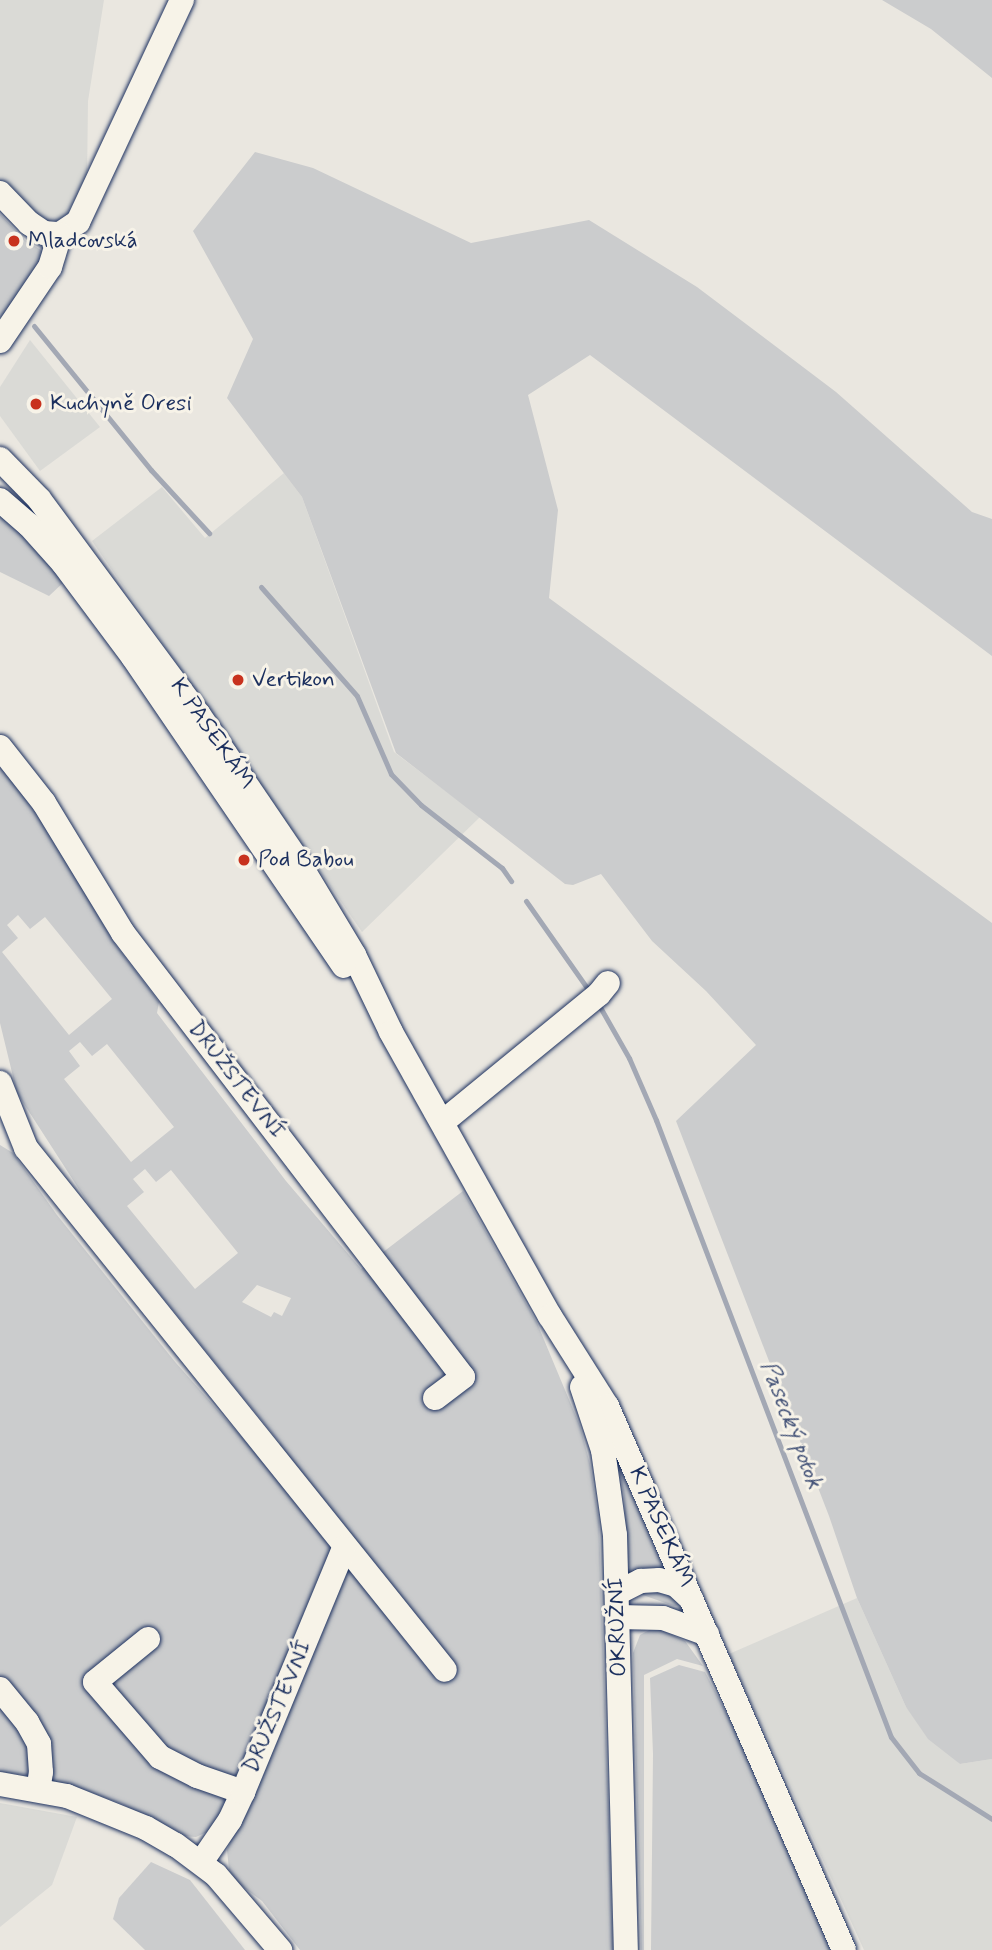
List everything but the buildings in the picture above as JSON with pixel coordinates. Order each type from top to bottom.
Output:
[{"type":"street","points":[[0,193],[34,227],[49,234],[60,234],[78,222],[93,196],[182,0]]},
{"type":"street","points":[[0,341],[50,267],[60,234]]},
{"type":"street","points":[[0,451],[36,495]]},
{"type":"street","name":"K PASEKÁM","points":[[0,459],[36,495],[200,715],[295,855],[354,955],[391,1032]]},
{"type":"street","name":"K PASEKÁM","points":[[0,500],[29,525],[63,563],[133,657],[391,1032],[444,1121],[551,1316],[607,1406],[844,1950]]},
{"type":"street","name":"DRUŽSTEVNÍ","points":[[0,747],[44,803],[123,933],[463,1377],[435,1398]]},
{"type":"street","points":[[444,1121],[608,983]]},
{"type":"street","points":[[1,1092],[26,1149],[344,1548],[445,1670]]},
{"type":"street","name":"OKRUŽNÍ","points":[[551,1316],[576,1372],[603,1450],[615,1535],[626,1950]]},
{"type":"street","name":"DRUŽSTEVNÍ","points":[[202,1861],[243,1793],[344,1548]]},
{"type":"street","points":[[617,1592],[641,1581],[659,1580],[676,1585],[693,1600]]},
{"type":"street","points":[[618,1617],[663,1618],[707,1634]]},
{"type":"street","points":[[148,1639],[95,1682],[160,1757],[197,1776],[243,1793]]},
{"type":"street","points":[[0,1689],[27,1722],[39,1744],[41,1772],[38,1790]]},
{"type":"street","points":[[0,1784],[67,1796],[103,1809],[146,1828],[202,1861],[229,1888],[280,1950]]},
{"type":"shaded area","points":[[0,0],[104,0],[88,101],[87,180],[63,220],[44,221],[36,217],[0,180]]},
{"type":"shaded area","points":[[882,0],[992,0],[992,78],[931,29]]},
{"type":"shaded area","points":[[255,152],[313,168],[471,243],[589,220],[697,287],[836,392],[972,512],[992,519],[992,656],[590,355],[528,395],[558,510],[549,598],[992,923],[992,1759],[960,1764],[928,1739],[906,1707],[857,1598],[829,1516],[676,1121],[756,1045],[706,991],[652,941],[601,874],[573,885],[565,884],[396,753],[302,497],[227,398],[253,339],[193,231]]},
{"type":"shaded area","points":[[0,214],[25,240],[44,252],[7,320],[3,314],[0,318]]},
{"type":"shaded area","points":[[30,340],[100,427],[40,471],[0,416],[0,387]]},
{"type":"shaded area","points":[[284,473],[302,497],[394,752],[480,817],[362,932],[92,541],[162,487],[205,538]]},
{"type":"shaded area","points":[[0,513],[16,526],[64,582],[49,596],[0,572]]},
{"type":"shaded area","points":[[0,765],[42,821],[115,944],[159,1002],[157,1013],[286,1181],[361,1269],[463,1191],[537,1323],[580,1426],[590,1464],[599,1522],[613,1950],[300,1950],[262,1901],[238,1883],[229,1870],[227,1850],[232,1837],[209,1831],[196,1837],[184,1836],[122,1804],[85,1790],[28,1775],[0,1772],[0,1145],[13,1153],[57,1215],[176,1363],[261,1459],[280,1443],[93,1211],[17,1093],[0,1023]],"holes":[[[18,915],[30,929],[45,917],[112,999],[69,1035],[2,952],[18,938],[7,925]],[[80,1042],[92,1056],[107,1044],[174,1127],[131,1162],[64,1079],[80,1066],[69,1051]],[[145,1169],[156,1182],[171,1170],[238,1253],[195,1289],[127,1206],[144,1192],[133,1179]],[[257,1285],[291,1298],[282,1316],[274,1312],[271,1317],[242,1302]]]},
{"type":"shaded area","points":[[615,1447],[674,1570],[628,1577],[624,1495]]},
{"type":"shaded area","points":[[660,1587],[680,1605],[674,1606],[640,1594]]},
{"type":"shaded area","points":[[857,1598],[906,1707],[960,1764],[992,1759],[992,1950],[864,1950],[729,1654]]},
{"type":"shaded area","points":[[655,1627],[685,1641],[703,1666],[677,1659],[644,1675],[644,1950],[641,1950],[633,1653],[640,1635]]},
{"type":"shaded area","points":[[679,1665],[705,1672],[754,1766],[834,1950],[651,1950],[653,1754],[650,1678]]},
{"type":"shaded area","points":[[0,1803],[77,1817],[52,1885],[0,1927]]},
{"type":"shaded area","points":[[151,1862],[190,1880],[245,1950],[145,1950],[113,1919],[119,1898]]},
{"type":"waterway","name":"Pasecký potok","points":[[34,326],[151,470],[209,533]]},
{"type":"waterway","name":"Pasecký potok","points":[[261,587],[357,696],[391,774],[421,805],[502,868],[511,881]]},
{"type":"waterway","name":"Pasecký potok","points":[[526,901],[590,992]]},
{"type":"waterway","name":"Pasecký potok","points":[[600,1007],[629,1058],[656,1120],[891,1737],[919,1773],[992,1819]]},
{"type":"place","name":"Mladcovská","points":[[14,241]]},
{"type":"place","name":"Kuchyně Oresi","points":[[36,404]]},
{"type":"place","name":"Vertikon","points":[[238,680]]},
{"type":"place","name":"Pod Babou","points":[[244,860]]}]
